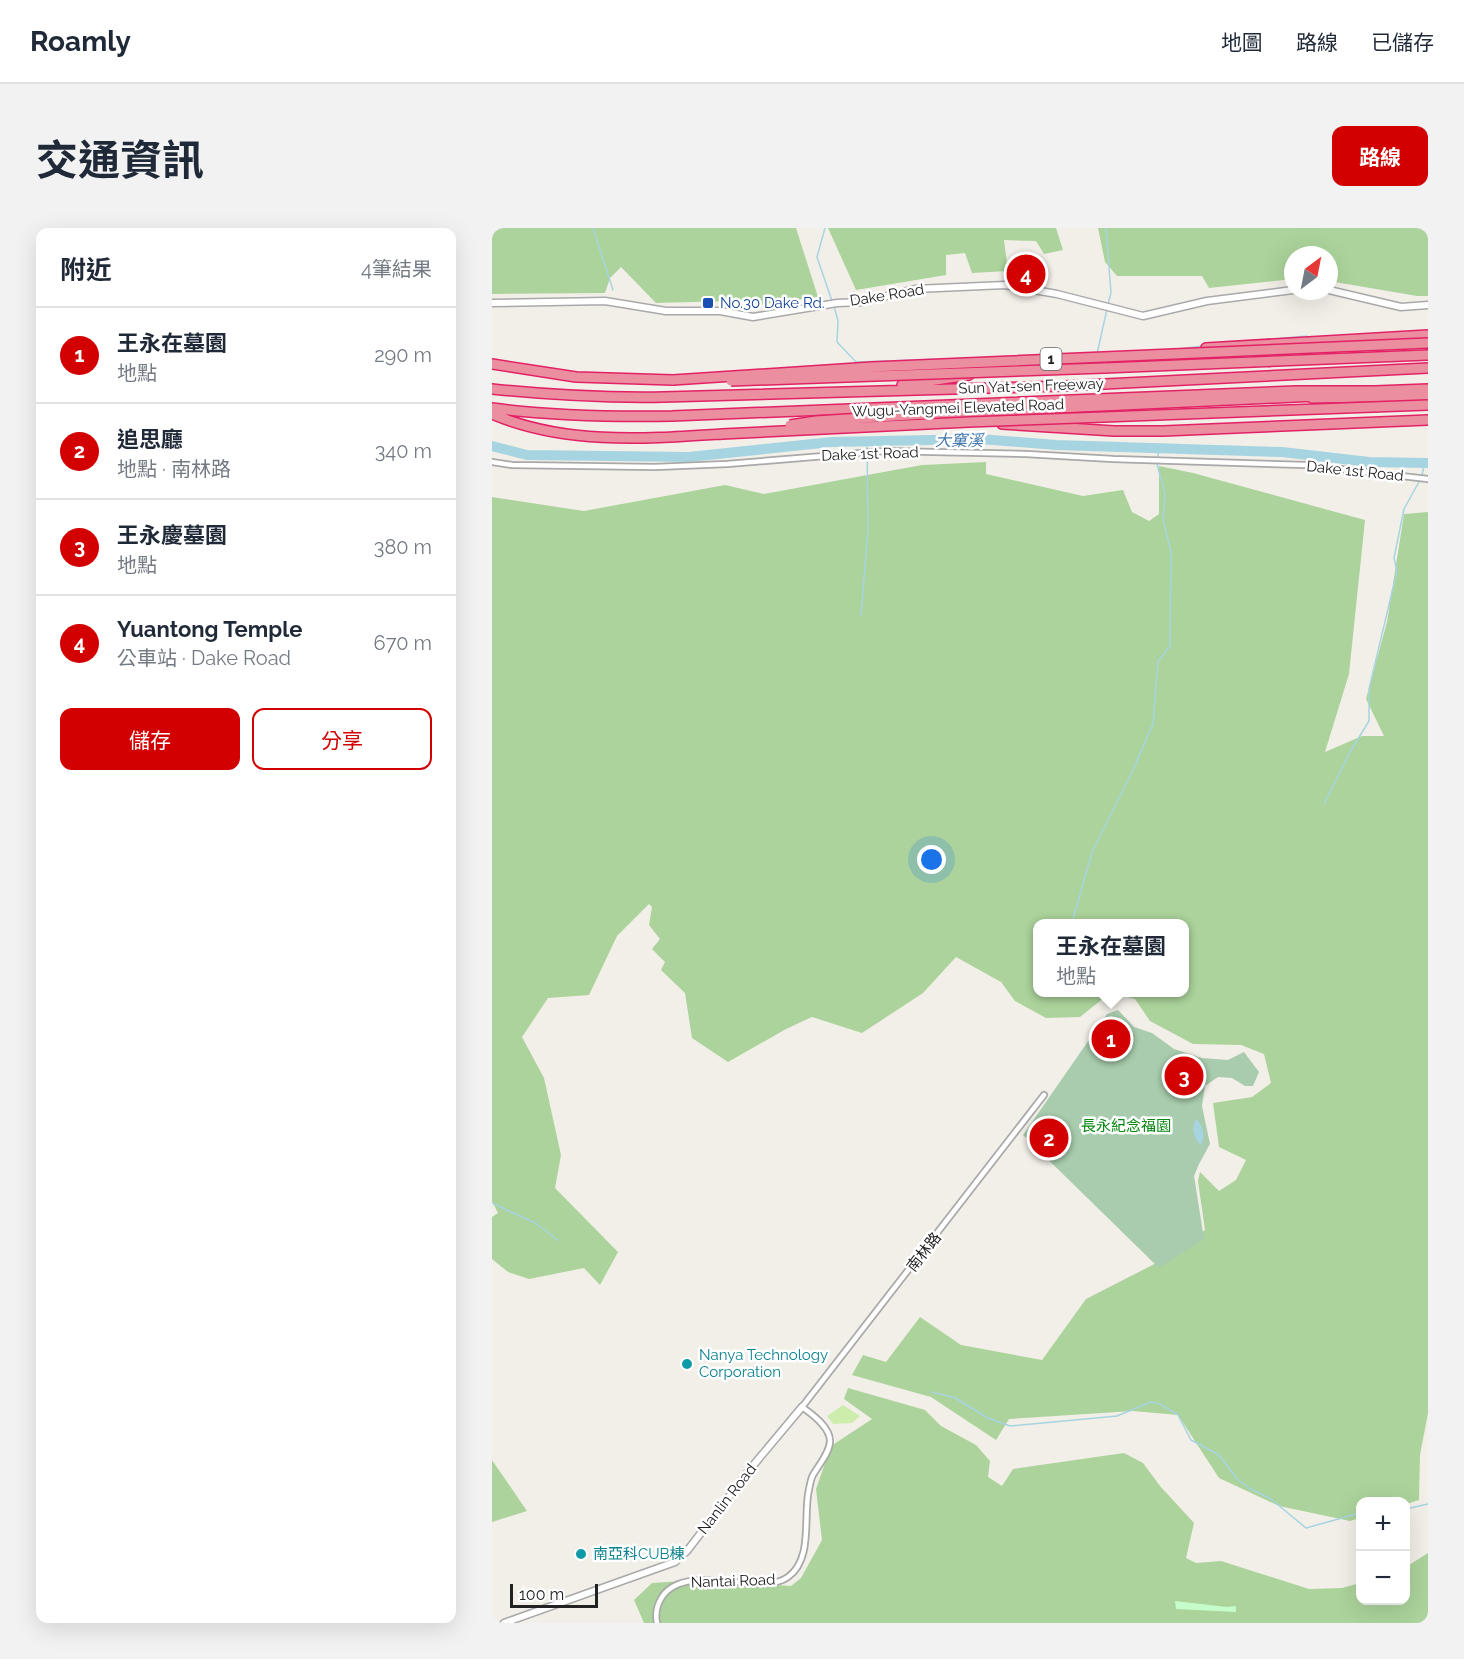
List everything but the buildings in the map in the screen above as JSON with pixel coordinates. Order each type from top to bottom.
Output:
[{"type":"highway","points":[[843,392],[948,379],[1107,354],[1428,335]]},
{"type":"highway","name":"1","points":[[492,364],[576,377],[673,380],[872,367],[1428,343]]},
{"type":"highway","points":[[673,380],[771,381],[1428,355]]},
{"type":"highway","name":"Sun Yat-sen Freeway","points":[[492,389],[554,396],[615,398],[1064,386],[1428,368]]},
{"type":"highway","name":"Sun Yat-sen Freeway","points":[[492,408],[594,417],[672,416],[1296,391],[1428,389]]},
{"type":"highway","points":[[1291,399],[1375,391]]},
{"type":"highway","points":[[722,434],[816,421],[1043,409],[1428,396]]},
{"type":"highway","name":"Wugu-Yangmei Elevated Road","points":[[492,414],[541,429],[579,436],[634,440],[937,423],[1428,405]]},
{"type":"highway","points":[[796,411],[1114,431],[1428,420]]},
{"type":"street","name":"Dake Road","points":[[492,303],[599,301],[666,311],[720,311],[753,317],[833,303],[862,302],[915,289],[996,284],[1032,289],[1143,316],[1207,301],[1284,291]]},
{"type":"street","points":[[1338,292],[1401,307],[1428,305]]},
{"type":"street","name":"Dake 1st Road","points":[[492,462],[512,465],[654,467],[727,464],[885,451],[1306,465],[1428,478]]},
{"type":"street","name":"南林路","points":[[802,1407],[1044,1095]]},
{"type":"street","name":"Nanlin Road","points":[[504,1623],[675,1562],[687,1551],[802,1407]]},
{"type":"street","name":"Nantai Road","points":[[657,1623],[658,1602],[665,1593],[682,1583],[711,1580],[777,1583],[796,1570],[804,1548],[807,1498],[811,1479],[831,1443],[830,1436],[817,1418],[802,1407]]},
{"type":"green space","points":[[492,228],[796,228],[818,297],[759,305],[730,301],[656,303],[621,267],[610,278],[605,293],[492,294]]},
{"type":"green space","points":[[828,228],[1056,228],[1063,250],[1044,254],[1036,241],[1004,240],[1008,271],[972,273],[965,253],[946,255],[946,275],[856,290]]},
{"type":"green space","points":[[1098,228],[1428,228],[1428,296],[1338,283],[1338,246],[1284,246],[1284,280],[1209,288],[1202,276],[1117,276],[1105,262]]},
{"type":"green space","points":[[986,462],[986,474],[1083,496],[1123,490],[1132,512],[1149,521],[1159,514],[1159,466],[1193,473],[1365,520],[1349,674],[1325,752],[1362,736],[1384,736],[1366,699],[1387,622],[1404,514],[1428,512],[1428,1413],[1420,1455],[1419,1500],[1410,1503],[1410,1497],[1356,1497],[1356,1519],[1350,1521],[1279,1506],[1219,1478],[1178,1415],[1133,1411],[1009,1419],[996,1440],[931,1397],[852,1375],[863,1355],[886,1362],[920,1317],[961,1345],[1042,1360],[1086,1299],[1172,1255],[1205,1230],[1198,1181],[1200,1172],[1219,1191],[1236,1180],[1246,1160],[1219,1147],[1213,1103],[1252,1097],[1271,1083],[1264,1054],[1241,1045],[1193,1044],[1150,1021],[1135,999],[1127,997],[1189,997],[1189,919],[1033,919],[1033,997],[1105,997],[1080,1017],[1046,1018],[1015,1001],[1001,982],[956,957],[923,993],[862,1033],[812,1017],[728,1062],[692,1038],[685,993],[661,970],[665,962],[652,949],[660,939],[649,925],[652,907],[649,904],[617,936],[589,995],[548,998],[522,1037],[544,1078],[561,1155],[555,1188],[618,1252],[600,1285],[584,1268],[529,1279],[508,1272],[492,1259],[492,1217],[498,1213],[492,1201],[492,497],[584,511],[725,485],[764,494],[922,465]]},
{"type":"green space","name":"長永紀念福園","points":[[1118,1010],[1134,1027],[1152,1033],[1174,1049],[1202,1058],[1228,1060],[1244,1052],[1259,1072],[1253,1086],[1245,1086],[1232,1078],[1218,1077],[1205,1086],[1202,1106],[1210,1144],[1194,1176],[1204,1239],[1159,1268],[1023,1135],[1107,1014]]},
{"type":"green space","points":[[848,1388],[925,1410],[941,1426],[976,1445],[990,1461],[988,1477],[1002,1486],[1013,1469],[1124,1453],[1143,1463],[1160,1486],[1194,1523],[1186,1558],[1196,1563],[1221,1561],[1309,1589],[1342,1588],[1356,1584],[1356,1605],[1410,1605],[1410,1564],[1428,1553],[1428,1623],[644,1623],[634,1600],[652,1583],[701,1580],[791,1586],[801,1578],[822,1540],[816,1489],[831,1446],[872,1419],[844,1399]]},
{"type":"green space","points":[[843,1405],[860,1416],[852,1423],[833,1424],[827,1416]]},
{"type":"green space","points":[[492,1460],[527,1511],[492,1522]]},
{"type":"green space","points":[[1175,1601],[1236,1606],[1236,1612],[1176,1609]]},
{"type":"water","points":[[1196,1119],[1203,1131],[1201,1145],[1194,1133]]},
{"type":"waterway","points":[[593,228],[613,290]]},
{"type":"waterway","points":[[825,228],[817,257],[832,301]]},
{"type":"waterway","points":[[1106,228],[1111,293],[1108,304]]},
{"type":"waterway","points":[[834,306],[838,321],[837,342],[856,362],[972,358]]},
{"type":"waterway","points":[[1097,354],[1107,309]]},
{"type":"waterway","points":[[1261,340],[1307,336]]},
{"type":"waterway","points":[[1171,350],[1202,346]]},
{"type":"waterway","name":"大窠溪","points":[[492,446],[527,455],[689,457],[832,442],[980,439],[1056,445],[1282,452],[1369,462],[1428,463]]},
{"type":"waterway","points":[[861,615],[868,530],[867,440]]},
{"type":"waterway","points":[[1073,919],[1092,852],[1153,724],[1158,661],[1170,646],[1171,552],[1163,519],[1165,494],[1157,464],[1159,447]]},
{"type":"waterway","points":[[1422,475],[1425,462]]},
{"type":"waterway","points":[[1324,804],[1350,752],[1369,721],[1369,689],[1397,571],[1394,558],[1404,509],[1420,480]]},
{"type":"waterway","points":[[492,1203],[535,1223],[558,1240]]},
{"type":"waterway","points":[[932,1392],[955,1398],[988,1418],[1010,1426],[1117,1416],[1151,1402],[1160,1404],[1178,1415],[1191,1440],[1219,1455],[1237,1479],[1271,1499],[1306,1528],[1356,1514]]},
{"type":"waterway","points":[[1410,1508],[1428,1504]]},
{"type":"place","name":"Yuantong Temple","points":[[1026,274]]},
{"type":"place","name":"No.30 Dake Rd.","points":[[708,303]]},
{"type":"place","name":"王永在墓園","points":[[1111,1039]]},
{"type":"place","name":"王永慶墓園","points":[[1184,1076]]},
{"type":"place","name":"追思廳","points":[[1049,1138]]},
{"type":"place","name":"Nanya Technology Corporation","points":[[687,1364]]},
{"type":"place","name":"南亞科CUB棟","points":[[581,1554]]}]
